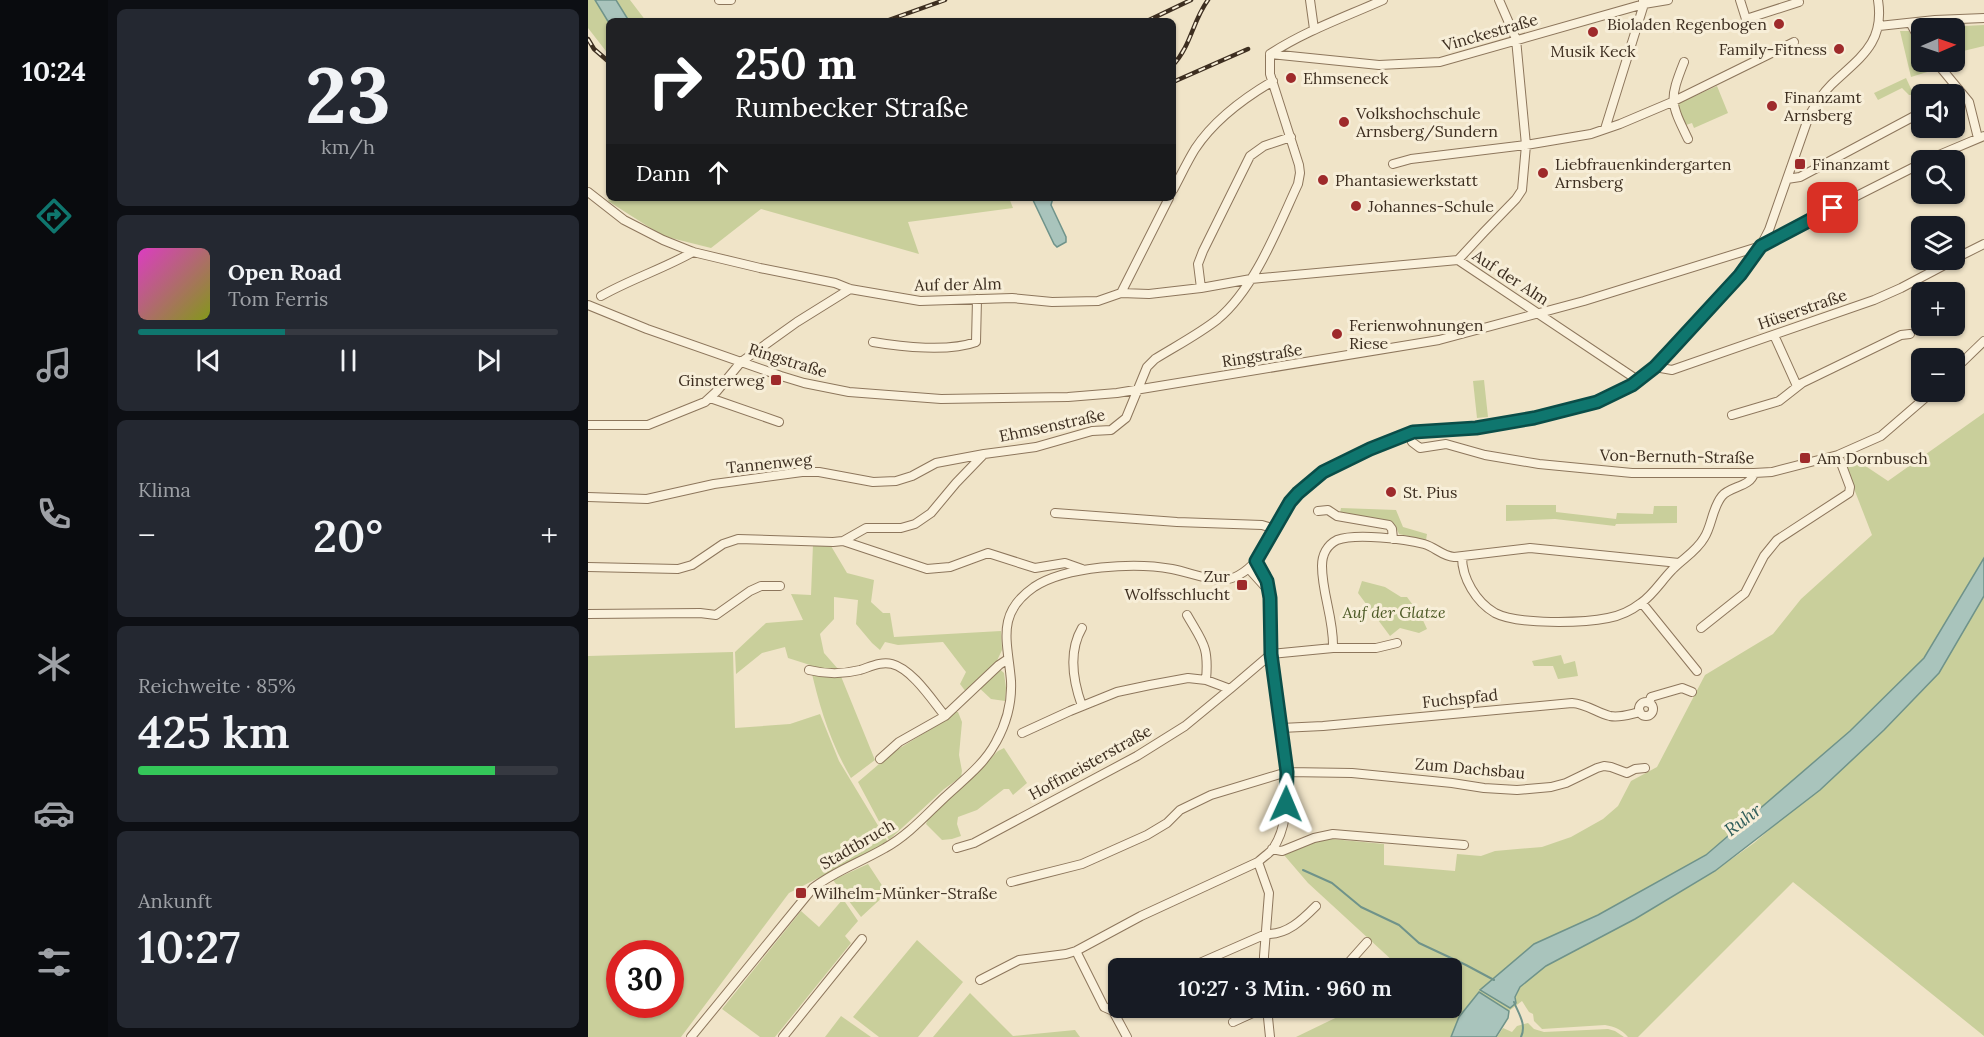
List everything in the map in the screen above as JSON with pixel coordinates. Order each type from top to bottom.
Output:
[{"type":"street","points":[[718,0],[731,0]]},
{"type":"street","points":[[1310,0],[1314,29]]},
{"type":"street","points":[[1270,54],[1314,29],[1383,0]]},
{"type":"street","points":[[1458,260],[1522,190],[1526,145],[1516,39],[1499,0]]},
{"type":"street","name":"Vinckestraße","points":[[1270,54],[1379,64],[1440,62],[1643,2],[1668,0]]},
{"type":"street","points":[[1740,0],[1746,19],[1799,2],[1798,0]]},
{"type":"street","points":[[843,541],[927,569],[950,567],[988,553],[1035,568],[1065,563],[1085,570],[1151,567],[1172,569],[1220,580],[1249,569],[1290,502],[1315,478],[1370,449],[1409,433],[1493,426],[1597,402],[1614,395],[1639,381],[1655,367],[1740,275],[1761,246],[1809,116],[1829,87],[1862,57],[1870,46],[1879,26],[1878,0]]},
{"type":"street","points":[[1605,129],[1643,2]]},
{"type":"street","points":[[1965,19],[1984,18]]},
{"type":"street","points":[[1879,26],[1911,24]]},
{"type":"street","points":[[1394,164],[1411,159],[1526,145],[1591,134],[1672,102],[1794,42]]},
{"type":"street","name":"Ehmsenstraße","points":[[588,567],[678,569],[692,565],[723,544],[738,539],[843,541],[863,528],[901,528],[922,520],[931,513],[984,454],[1036,447],[1092,431],[1111,430],[1126,418],[1147,368],[1155,359],[1219,318],[1238,299],[1263,257],[1298,184],[1300,174],[1291,137],[1270,74],[1270,54]]},
{"type":"street","points":[[1684,62],[1674,87],[1672,102],[1688,139]]},
{"type":"street","points":[[1944,72],[1969,102],[1981,137],[1950,150]]},
{"type":"street","points":[[1176,183],[1196,148],[1210,132],[1248,96],[1273,81]]},
{"type":"street","points":[[1787,179],[1800,177],[1911,118]]},
{"type":"street","points":[[1201,288],[1198,264],[1200,258],[1250,156],[1264,146],[1291,137]]},
{"type":"street","name":"Ringstraße","points":[[588,305],[647,329],[741,362],[822,387],[923,399],[1078,397],[1137,391],[1439,340],[1617,291],[1761,246],[1911,169]]},
{"type":"street","name":"Auf der Alm","points":[[588,192],[624,220],[693,252],[835,283],[850,289],[920,301],[1012,298],[1052,302],[1098,301],[1121,293],[1149,294],[1251,279],[1458,260],[1639,381]]},
{"type":"street","points":[[1121,293],[1167,201]]},
{"type":"street","name":"Hüserstraße","points":[[1965,254],[1984,244]]},
{"type":"street","points":[[601,296],[628,281],[693,252]]},
{"type":"street","points":[[1263,257],[1264,270],[1275,277]]},
{"type":"street","name":"Hüserstraße","points":[[1655,367],[1672,369],[1774,335],[1874,300],[1933,270]]},
{"type":"street","points":[[588,425],[648,425],[660,422],[710,398],[741,362],[797,322],[850,289]]},
{"type":"street","points":[[873,342],[899,347],[931,347],[966,346],[976,342],[977,299]]},
{"type":"street","points":[[1732,415],[1779,400],[1797,386],[1901,334],[1910,334]]},
{"type":"street","points":[[1774,335],[1797,386]]},
{"type":"street","points":[[1965,359],[1984,341]]},
{"type":"street","points":[[710,398],[778,422]]},
{"type":"street","name":"Von-Bernuth-Straße","points":[[1409,433],[1412,442],[1420,448],[1446,444],[1485,455],[1555,466],[1632,472],[1754,473],[1783,470],[1838,454],[1881,436],[1920,402]]},
{"type":"street","name":"Tannenweg","points":[[588,497],[647,499],[700,486],[802,472],[819,472],[873,482],[896,482],[936,463],[984,454]]},
{"type":"street","points":[[1701,628],[1745,593],[1764,556],[1777,540],[1850,493],[1838,454]]},
{"type":"street","points":[[1461,556],[1464,575],[1473,591],[1491,610],[1509,618],[1545,621],[1610,618],[1642,603],[1679,563],[1700,545],[1722,497],[1729,491],[1749,482],[1754,473]]},
{"type":"street","points":[[1318,511],[1328,510],[1337,516],[1389,525],[1393,539]]},
{"type":"street","points":[[1055,513],[1177,522],[1262,525],[1275,529]]},
{"type":"street","points":[[1334,648],[1333,626],[1322,563],[1324,553],[1338,540],[1365,537],[1393,539],[1425,544],[1447,556],[1530,548],[1679,563]]},
{"type":"street","points":[[980,980],[1019,960],[1076,951],[1141,916],[1258,862],[1272,849],[1281,834],[1285,817],[1287,772],[1271,654],[1272,616],[1269,591],[1265,575],[1256,561]]},
{"type":"street","points":[[1249,569],[1269,591]]},
{"type":"street","name":"Stadtbruch","points":[[691,1037],[813,888],[826,878],[883,850],[902,837],[990,753],[1008,711],[1011,682],[1006,647],[1011,612],[1024,595],[1048,579],[1085,570]]},
{"type":"street","points":[[588,614],[699,613],[717,615],[750,591],[761,586],[780,586]]},
{"type":"street","points":[[1642,603],[1697,671]]},
{"type":"street","points":[[1186,615],[1206,648],[1208,658],[1206,680]]},
{"type":"street","points":[[1082,628],[1076,638],[1073,658],[1082,706]]},
{"type":"street","points":[[1022,733],[1117,692],[1150,685],[1188,678],[1206,680],[1230,689],[1271,654],[1334,648],[1376,648],[1397,643]]},
{"type":"street","points":[[880,759],[899,742],[945,716],[1008,659]]},
{"type":"street","points":[[809,670],[824,673],[850,672],[882,663],[892,664],[913,677],[945,716]]},
{"type":"street","name":"Fuchspfad","points":[[1281,728],[1572,704],[1587,706],[1611,716],[1628,716],[1640,712],[1645,715],[1650,714],[1653,708],[1649,703],[1651,697],[1682,688],[1692,692]]},
{"type":"street","name":"Hoffmeisterstraße","points":[[957,848],[974,843],[1137,756],[1185,726],[1230,689]]},
{"type":"street","name":"Zum Dachsbau","points":[[1011,882],[1082,864],[1147,836],[1167,823],[1180,810],[1211,795],[1287,772],[1363,774],[1517,790],[1558,785],[1604,766],[1627,773],[1645,768]]},
{"type":"street","points":[[1272,849],[1282,851],[1314,838],[1333,834],[1464,845]]},
{"type":"street","points":[[1258,862],[1269,893],[1264,958]]},
{"type":"street","points":[[1211,958],[1266,934],[1276,934],[1297,924],[1316,906]]},
{"type":"street","points":[[783,1037],[862,939]]},
{"type":"street","points":[[1353,958],[1367,942]]},
{"type":"street","points":[[1076,951],[1104,1007],[1108,1007]]},
{"type":"street","points":[[1119,1018],[1126,1037]]},
{"type":"street","points":[[1233,1022],[1242,1018]]},
{"type":"street","points":[[1269,1018],[1270,1037]]},
{"type":"green space","points":[[588,0],[595,0],[606,18],[606,51],[588,28]]},
{"type":"green space","points":[[616,0],[630,0],[644,18],[627,18]]},
{"type":"green space","points":[[1984,25],[1984,46],[1965,51],[1965,26]]},
{"type":"green space","points":[[1900,31],[1909,31],[1911,35],[1911,72],[1927,72],[1911,77]]},
{"type":"green space","points":[[1906,78],[1911,89],[1911,95],[1902,88],[1878,100],[1874,93]]},
{"type":"green space","points":[[1717,86],[1728,113],[1694,128],[1692,123],[1686,125],[1677,104]]},
{"type":"green space","points":[[608,201],[1010,201],[1013,208],[908,222],[919,254],[761,209],[711,248],[663,236]]},
{"type":"green space","points":[[1484,380],[1488,417],[1477,418],[1473,381]]},
{"type":"green space","points":[[1984,413],[1984,558],[1924,658],[1850,731],[1706,855],[1598,915],[1534,944],[1515,998],[1520,987],[1546,966],[1635,919],[1715,871],[1754,843],[1884,730],[1939,673],[1984,596],[1984,1036],[1793,882],[1638,1037],[1628,1037],[1618,1029],[1605,1025],[1542,1029],[1534,1021],[1533,1014],[1522,1001],[1509,1011],[1479,992],[1462,1013],[1462,958],[1390,958],[1308,883],[1284,855],[1316,842],[1332,839],[1384,844],[1384,865],[1455,871],[1457,854],[1481,856],[1495,851],[1542,847],[1571,837],[1603,819],[1618,806],[1631,781],[1657,767],[1705,675],[1773,634],[1801,599],[1872,535],[1844,463],[1860,458],[1867,467],[1888,481]]},
{"type":"green space","points":[[1506,505],[1556,505],[1556,512],[1616,519],[1617,513],[1653,514],[1654,506],[1677,506],[1677,523],[1616,524],[1615,526],[1555,519],[1506,521]]},
{"type":"green space","points":[[1341,508],[1396,510],[1403,527],[1427,534],[1426,540],[1399,534],[1395,525],[1388,521],[1340,513]]},
{"type":"green space","points":[[813,544],[831,546],[847,573],[874,580],[871,602],[883,613],[890,613],[894,637],[1001,631],[1002,650],[995,665],[1004,673],[1005,701],[991,699],[975,684],[966,692],[960,684],[966,672],[943,642],[898,645],[885,642],[880,650],[856,624],[858,600],[834,597],[834,619],[820,634],[824,653],[838,669],[875,760],[851,778],[826,723],[810,665],[788,658],[785,647],[762,653],[736,674],[735,652],[766,623],[803,620],[791,594],[811,595]]},
{"type":"green space","name":"Auf der Glatze","points":[[1362,581],[1385,587],[1401,597],[1407,597],[1421,616],[1427,629],[1419,633],[1400,628],[1390,636],[1358,593]]},
{"type":"green space","points":[[733,652],[735,728],[790,724],[820,714],[839,761],[888,842],[789,893],[681,1037],[588,1037],[588,656]]},
{"type":"green space","points":[[1561,655],[1564,664],[1575,661],[1578,676],[1558,679],[1553,666],[1534,666],[1532,661]]},
{"type":"green space","points":[[953,712],[958,712],[962,722],[959,755],[961,777],[944,789],[889,840],[858,782],[892,753],[947,719]]},
{"type":"green space","points":[[1004,748],[1027,783],[1013,795],[1009,789],[1004,789],[977,810],[958,817],[957,824],[961,836],[942,840],[926,824],[928,819],[998,751]]},
{"type":"green space","points":[[868,864],[887,893],[861,917],[833,880]]},
{"type":"green space","points":[[843,899],[858,921],[845,936],[851,943],[775,1037],[760,1037],[722,1009],[801,911],[819,927]]},
{"type":"green space","points":[[917,940],[963,982],[918,1037],[879,1037],[853,1017]]},
{"type":"green space","points":[[970,993],[1013,1036],[1075,1030],[1080,1037],[933,1037]]},
{"type":"green space","points":[[841,1016],[871,1037],[825,1037]]},
{"type":"green space","points":[[1335,1018],[1459,1018],[1451,1037],[1296,1037]]},
{"type":"green space","points":[[1528,1023],[1534,1029],[1544,1032],[1608,1029],[1624,1037],[1497,1037],[1503,1028],[1512,1032],[1517,1026]]},
{"type":"water","points":[[595,0],[616,0],[627,18],[606,18]]},
{"type":"water","points":[[1033,201],[1052,201],[1051,205],[1066,237],[1066,242],[1057,247]]},
{"type":"water","points":[[1984,558],[1984,596],[1939,673],[1884,730],[1820,790],[1715,871],[1635,919],[1546,966],[1520,987],[1515,997],[1516,1003],[1510,1008],[1480,990],[1534,944],[1598,915],[1706,855],[1850,731],[1924,658]]},
{"type":"water","points":[[1479,992],[1509,1011],[1508,1018],[1496,1037],[1451,1037],[1459,1018],[1462,1018],[1462,1013]]},
{"type":"waterway","points":[[1303,870],[1332,883],[1361,907],[1399,925],[1419,943],[1494,980]]},
{"type":"waterway","points":[[1514,1002],[1522,1023],[1521,1037]]},
{"type":"railway","points":[[894,18],[945,0]]},
{"type":"railway","points":[[1153,18],[1191,0]]},
{"type":"railway","points":[[1176,62],[1208,0]]},
{"type":"railway","points":[[588,39],[594,49],[606,59]]},
{"type":"railway","points":[[1176,81],[1248,49]]},
{"type":"place","name":"Bioladen Regenbogen","points":[[1779,24]]},
{"type":"place","name":"Musik Keck","points":[[1593,32]]},
{"type":"place","name":"Family-Fitness","points":[[1839,49]]},
{"type":"place","name":"Ehmseneck","points":[[1291,78]]},
{"type":"place","name":"Finanzamt Arnsberg","points":[[1772,106]]},
{"type":"place","name":"Volkshochschule Arnsberg/Sundern","points":[[1344,122]]},
{"type":"place","name":"Finanzamt","points":[[1800,164]]},
{"type":"place","name":"Liebfrauenkindergarten Arnsberg","points":[[1543,173]]},
{"type":"place","name":"Phantasiewerkstatt","points":[[1323,180]]},
{"type":"place","name":"Johannes-Schule","points":[[1356,206]]},
{"type":"place","name":"Ferienwohnungen Riese","points":[[1337,334]]},
{"type":"place","name":"Ginsterweg","points":[[776,380]]},
{"type":"place","name":"Am Dornbusch","points":[[1805,458]]},
{"type":"place","name":"St. Pius","points":[[1391,492]]},
{"type":"place","name":"Zur Wolfsschlucht","points":[[1242,585]]},
{"type":"place","name":"Wilhelm-Münker-Straße","points":[[801,893]]},
{"type":"route","points":[[1286,804],[1287,772],[1271,654],[1270,598],[1267,581],[1256,561],[1290,502],[1298,493],[1323,472],[1409,433],[1506,424],[1597,402],[1614,395],[1639,381],[1655,367],[1740,275],[1761,246],[1833,208]]},
{"type":"water label","name":"Ruhr","points":[[1743,820]]}]
